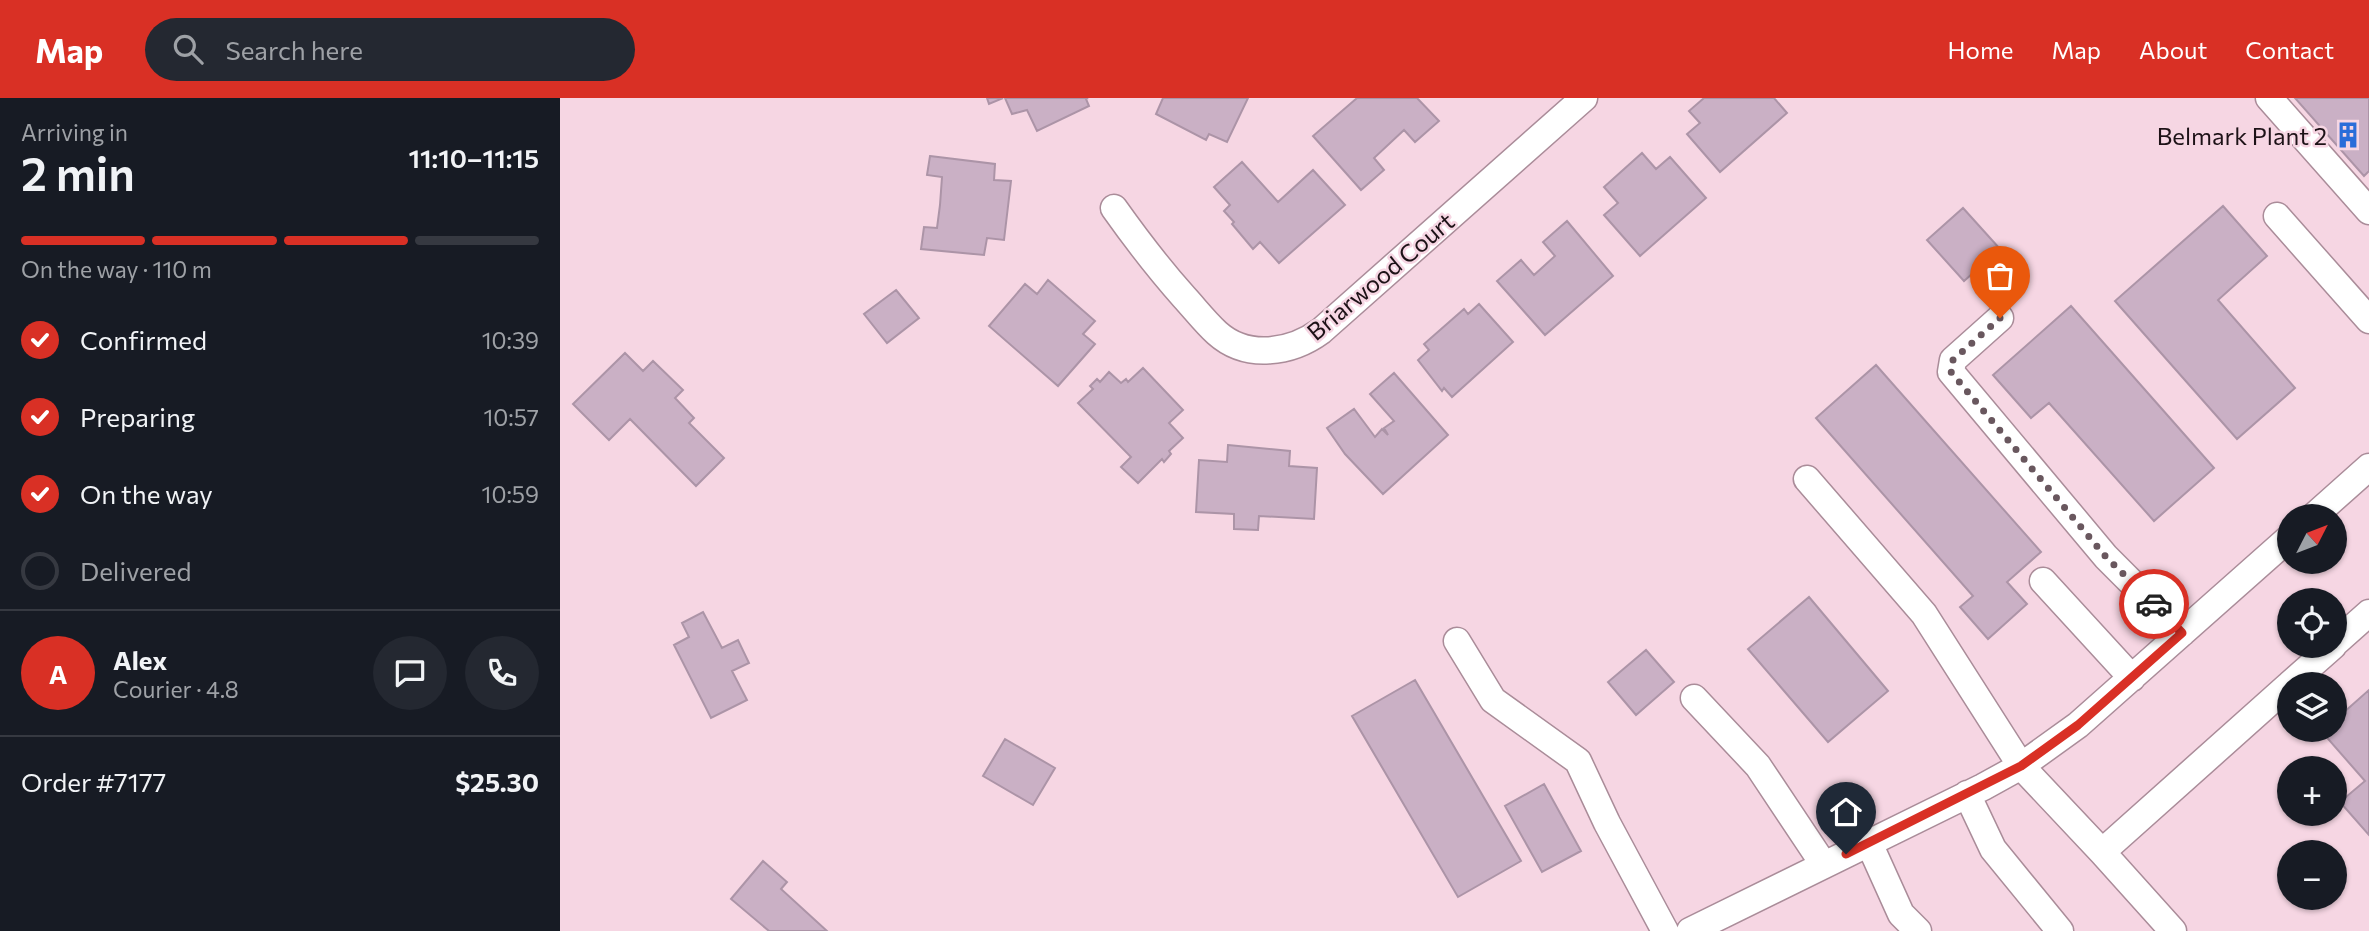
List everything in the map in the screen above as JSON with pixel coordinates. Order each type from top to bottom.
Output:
[{"type":"street","name":"Briarwood Court","points":[[1114,208],[1160,271],[1217,334],[1242,347],[1284,349],[1310,339],[1321,331],[1584,98]]},
{"type":"street","points":[[2269,98],[2369,211]]},
{"type":"street","points":[[2277,216],[2369,320]]},
{"type":"street","points":[[2000,318],[1953,360],[1951,372],[2106,557],[2182,633]]},
{"type":"street","points":[[2327,504],[2369,467]]},
{"type":"street","points":[[1807,479],[1924,614],[2021,766],[2173,931]]},
{"type":"street","points":[[1690,931],[1967,794],[2021,766],[2058,742],[2277,549]]},
{"type":"street","points":[[2043,581],[2132,678]]},
{"type":"street","points":[[2347,633],[2369,613]]},
{"type":"street","points":[[1457,641],[1493,700],[1578,761],[1607,823],[1665,931]]},
{"type":"street","points":[[2304,672],[2319,658]]},
{"type":"street","points":[[2102,852],[2277,696]]},
{"type":"street","points":[[1694,698],[1758,766],[1824,865]]},
{"type":"street","points":[[1967,794],[1993,849],[2060,931]]},
{"type":"street","points":[[1869,843],[1901,915],[1918,931]]},
{"type":"building","points":[[987,98],[1003,98],[989,104]]},
{"type":"building","points":[[1005,98],[1088,98],[1086,99],[1089,106],[1037,131],[1027,110],[1012,114]]},
{"type":"building","points":[[1163,98],[1248,98],[1227,142],[1209,134],[1206,140],[1156,114]]},
{"type":"building","points":[[1357,98],[1417,98],[1439,121],[1415,142],[1404,130],[1374,158],[1384,170],[1361,190],[1313,136]]},
{"type":"building","points":[[1704,98],[1774,98],[1787,113],[1720,172],[1687,134],[1700,123],[1689,111]]},
{"type":"building","name":"Belmark Plant 2","points":[[2295,98],[2369,98],[2369,171],[2364,176]]},
{"type":"building","points":[[1642,153],[1656,169],[1670,157],[1706,198],[1640,256],[1604,215],[1618,203],[1604,187]]},
{"type":"building","points":[[930,156],[995,164],[994,180],[1011,181],[1004,240],[987,238],[984,255],[921,249],[924,227],[937,228],[940,205],[942,177],[927,175]]},
{"type":"building","points":[[1242,162],[1278,202],[1313,170],[1345,205],[1279,263],[1260,242],[1253,249],[1232,224],[1234,222],[1224,211],[1230,205],[1214,187]]},
{"type":"building","points":[[2223,206],[2267,256],[2218,300],[2295,388],[2237,439],[2115,301]]},
{"type":"building","points":[[1963,208],[2000,249],[1964,281],[1927,240]]},
{"type":"building","points":[[1567,221],[1613,276],[1545,335],[1497,281],[1521,260],[1534,275],[1555,256],[1543,242]]},
{"type":"building","points":[[1048,280],[1095,321],[1083,334],[1095,344],[1058,386],[989,326],[1025,284],[1037,294]]},
{"type":"building","points":[[896,290],[919,318],[887,343],[864,314]]},
{"type":"building","points":[[1479,304],[1513,342],[1452,397],[1444,388],[1442,391],[1418,360],[1429,350],[1424,344],[1464,309],[1468,314]]},
{"type":"building","points":[[2071,306],[2214,468],[2154,521],[2049,403],[2031,418],[1993,375]]},
{"type":"building","points":[[625,353],[643,371],[653,361],[683,390],[675,398],[694,418],[689,423],[724,458],[696,486],[630,419],[609,440],[573,404]]},
{"type":"building","points":[[1876,365],[2041,552],[2007,582],[2027,604],[1988,639],[1960,607],[1973,596],[1816,418]]},
{"type":"building","points":[[1143,368],[1183,410],[1169,423],[1183,438],[1169,451],[1171,454],[1164,462],[1162,459],[1138,483],[1121,467],[1131,457],[1078,403],[1093,389],[1090,386],[1097,379],[1100,382],[1109,372],[1121,383],[1126,379],[1128,382]]},
{"type":"building","points":[[1394,373],[1448,435],[1383,494],[1345,454],[1327,428],[1354,409],[1375,437],[1382,429],[1388,435],[1384,428],[1394,421],[1370,394]]},
{"type":"building","points":[[1228,445],[1290,451],[1289,466],[1317,468],[1314,519],[1259,516],[1258,530],[1234,529],[1234,514],[1196,512],[1199,460],[1227,462]]},
{"type":"building","points":[[1809,597],[1888,691],[1828,742],[1748,649]]},
{"type":"building","points":[[703,612],[722,648],[738,640],[749,663],[732,671],[747,700],[711,718],[674,645],[689,637],[682,623]]},
{"type":"building","points":[[1646,650],[1674,682],[1636,715],[1608,682]]},
{"type":"building","points":[[1415,680],[1521,861],[1458,897],[1352,716]]},
{"type":"building","points":[[2369,690],[2369,835],[2347,810],[2347,796],[2365,781],[2347,760],[2347,756],[2343,756],[2331,742],[2347,742],[2347,709]]},
{"type":"building","points":[[1005,739],[1055,768],[1033,805],[983,776]]},
{"type":"building","points":[[1544,784],[1581,851],[1542,872],[1505,806]]},
{"type":"building","points":[[763,861],[787,882],[781,889],[827,931],[769,931],[731,899]]},
{"type":"way so far","points":[[2000,318],[1953,360],[1951,372],[2106,557],[2154,604]]},
{"type":"place","name":"Belmark Plant 2","points":[[2348,135]]},
{"type":"route","points":[[1846,854],[1983,787],[2058,742],[2182,633],[2154,604]]}]
